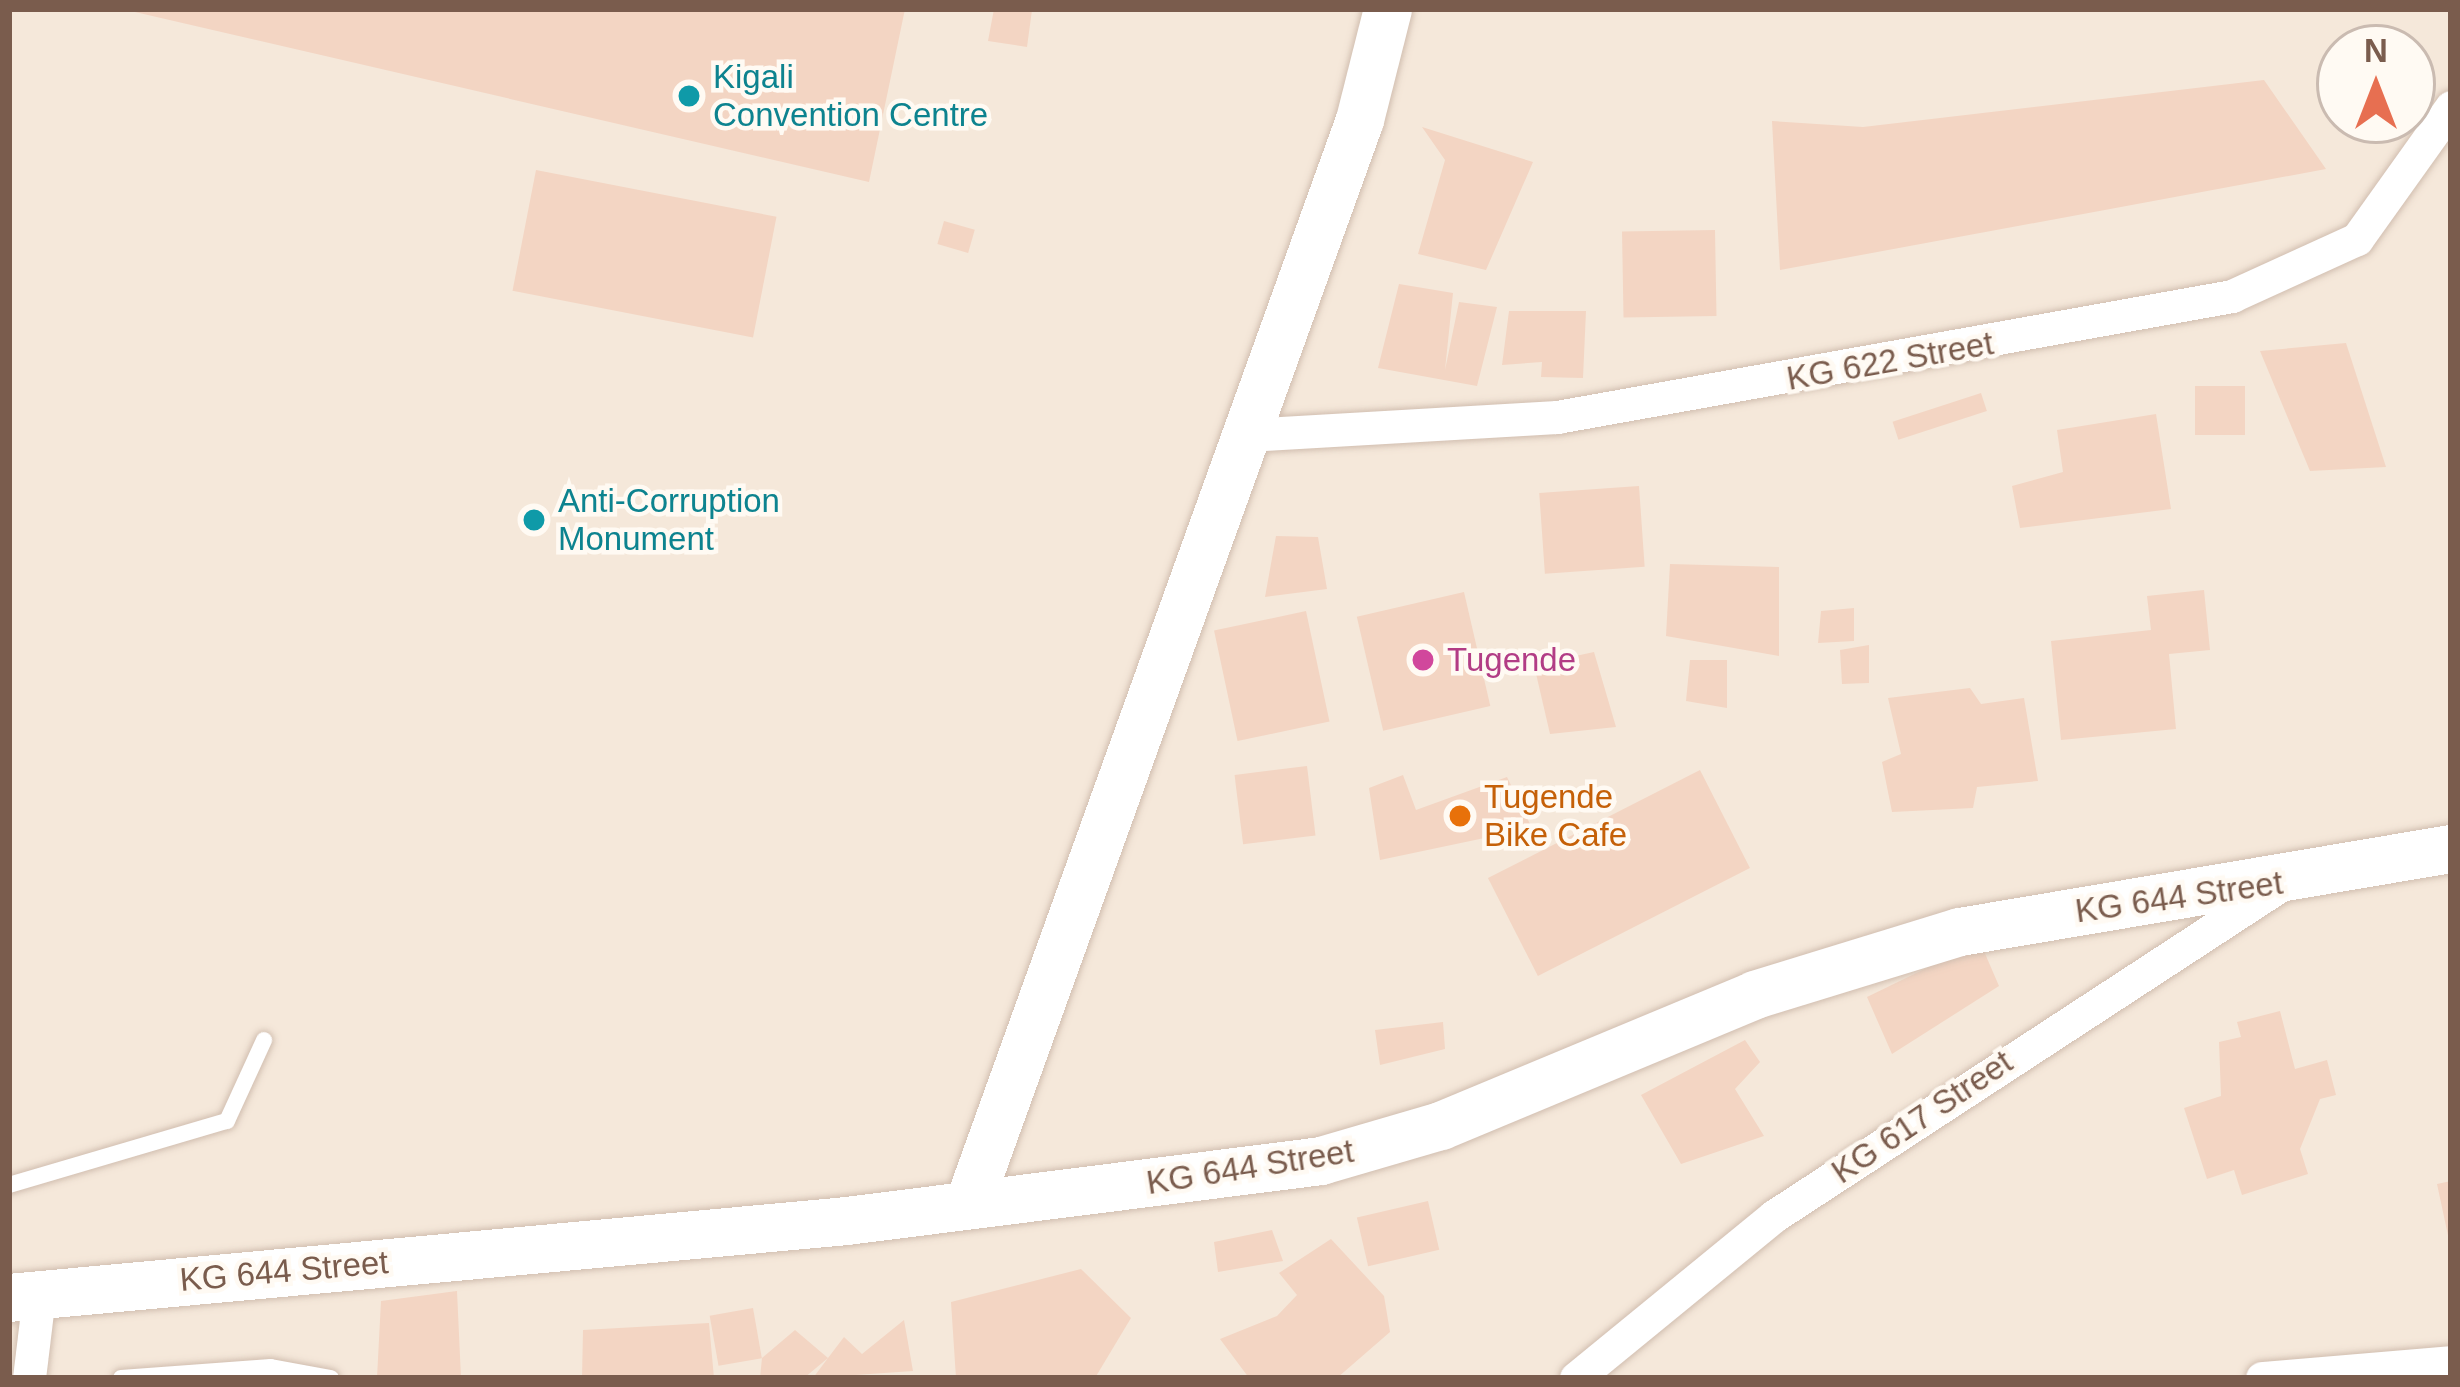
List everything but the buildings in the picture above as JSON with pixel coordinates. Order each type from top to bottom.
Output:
[{"type":"main road","points":[[970,1202],[1360,120],[1388,9]]},
{"type":"main road","name":"KG 644 Street","points":[[24,1296],[970,1202],[1322,1161],[1442,1126],[1755,995],[1960,932],[2285,882],[2451,849]]},
{"type":"street","name":"KG 622 Street","points":[[1246,435],[1557,417],[2232,296],[2357,239],[2439,152],[2451,107]]},
{"type":"street","name":"KG 617 Street","points":[[1576,1378],[1774,1216],[2285,882]]},
{"type":"street","points":[[24,1296],[29,1378]]},
{"type":"street","points":[[2262,1378],[2451,1362]]},
{"type":"lane","points":[[9,1185],[227,1121],[264,1040]]},
{"type":"lane","points":[[121,1378],[271,1367],[332,1378]]},
{"type":"shaded area","points":[[9,9],[2451,9],[2451,1378],[9,1378]]},
{"type":"place","name":"Kigali Convention Centre","points":[[689,96]]},
{"type":"place","name":"Anti-Corruption Monument","points":[[534,520]]},
{"type":"place","name":"Tugende","points":[[1423,660]]},
{"type":"place","name":"Tugende Bike Cafe","points":[[1460,816]]}]
